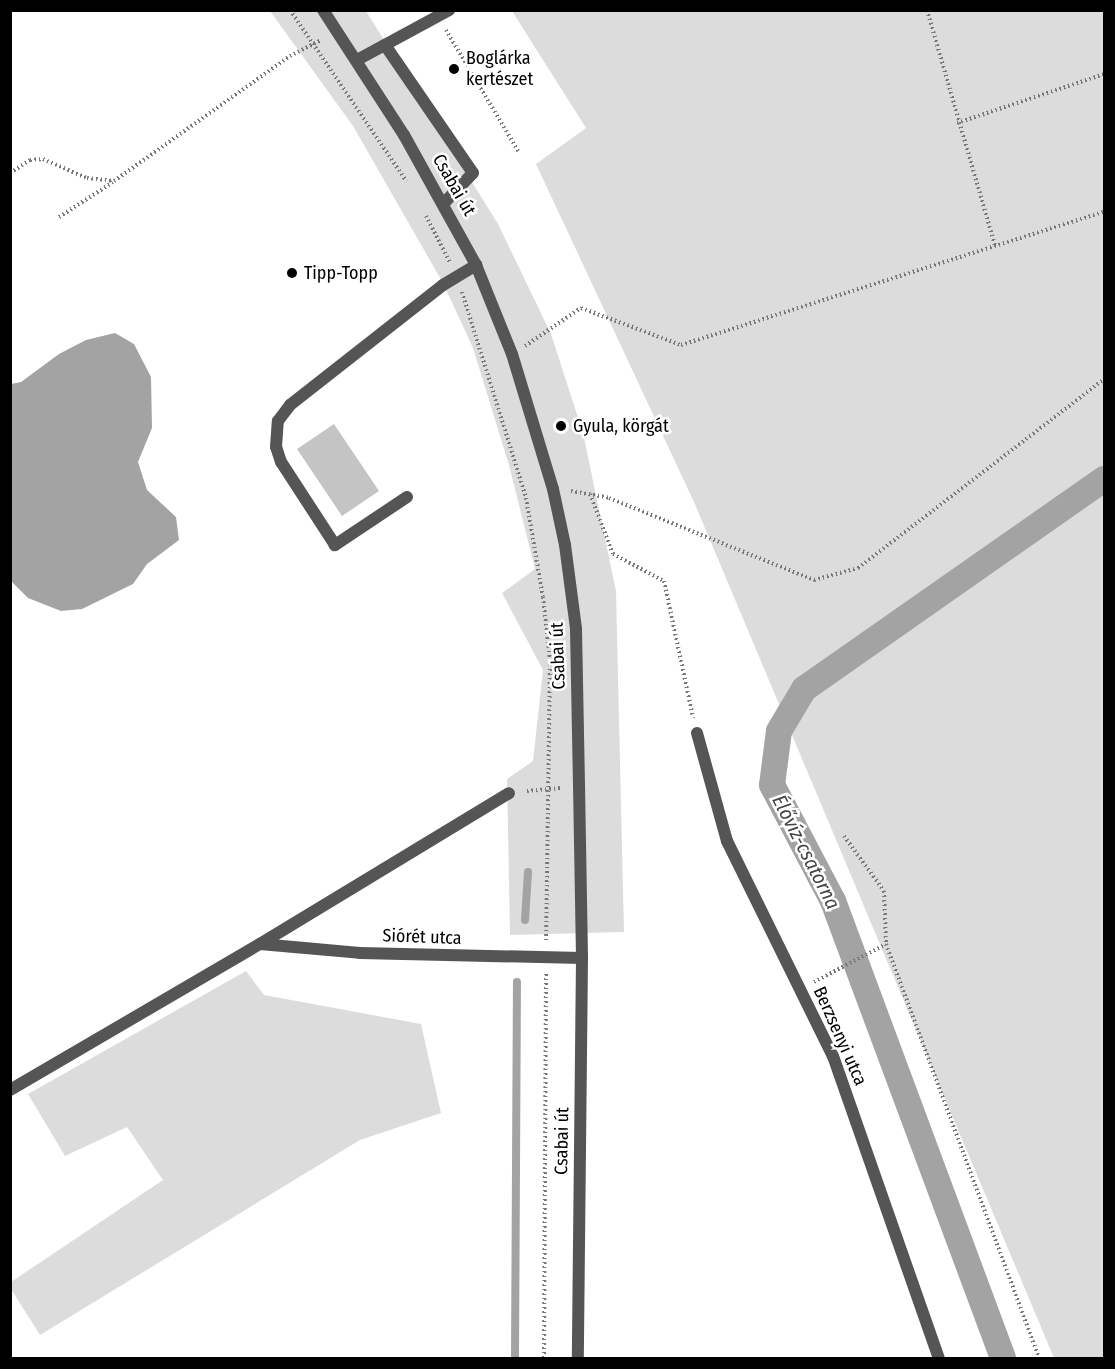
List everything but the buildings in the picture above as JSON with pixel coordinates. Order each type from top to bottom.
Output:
[{"type":"street","name":"Csabai út","points":[[323,10],[357,60],[444,203],[476,265],[512,354],[553,489],[576,629],[582,958],[578,1359]]},
{"type":"street","points":[[357,60],[443,13]]},
{"type":"street","points":[[385,45],[473,173],[444,203]]},
{"type":"street","points":[[407,497],[335,545],[281,462],[276,447],[278,421],[290,405],[456,276],[476,265]]},
{"type":"street","name":"Berzsenyi utca","points":[[696,733],[728,841],[834,1056],[939,1359]]},
{"type":"street","points":[[10,1090],[260,944],[509,793]]},
{"type":"street","name":"Siórét utca","points":[[260,944],[360,953],[582,958]]},
{"type":"path","points":[[290,10],[408,183]]},
{"type":"path","points":[[927,10],[957,123],[995,246]]},
{"type":"path","points":[[443,13],[518,152]]},
{"type":"path","points":[[59,217],[312,44],[338,32]]},
{"type":"path","points":[[957,123],[1104,74]]},
{"type":"path","points":[[10,173],[30,160],[43,159],[87,178],[114,181]]},
{"type":"path","points":[[512,354],[581,308],[681,345],[1104,212]]},
{"type":"path","points":[[424,214],[456,276],[494,386],[526,498],[536,553],[550,660],[544,1359]]},
{"type":"path","points":[[553,489],[590,493],[814,580],[858,568],[1104,379]]},
{"type":"path","points":[[590,493],[613,554],[664,581],[696,733]]},
{"type":"path","points":[[509,793],[579,785]]},
{"type":"path","points":[[844,836],[884,891],[886,944],[1039,1359]]},
{"type":"path","points":[[834,971],[886,944]]},
{"type":"shaded area","points":[[270,11],[366,11],[498,224],[551,334],[583,433],[616,591],[624,932],[510,935],[507,779],[533,761],[543,670],[502,593],[535,569],[509,465],[473,348],[443,283],[353,126]]},
{"type":"shaded area","points":[[512,11],[1104,11],[1104,1358],[1054,1358],[694,502],[536,164],[586,128]]},
{"type":"shaded area","points":[[115,333],[134,344],[151,377],[152,428],[138,462],[147,490],[176,517],[179,540],[147,564],[133,584],[82,609],[61,611],[28,598],[11,581],[11,384],[21,382],[59,354],[86,340]]},
{"type":"shaded area","points":[[246,971],[264,995],[421,1024],[441,1113],[360,1140],[40,1335],[11,1289],[11,1282],[163,1180],[127,1127],[65,1156],[28,1094]]},
{"type":"waterway","name":"Élővíz-csatorna","points":[[1003,1358],[833,901],[772,785],[779,731],[804,689],[1104,479]]},
{"type":"waterway","points":[[525,920],[528,872]]},
{"type":"waterway","points":[[515,1358],[517,982]]},
{"type":"place","name":"Boglárka kertészet","points":[[454,69]]},
{"type":"place","name":"Tipp-Topp","points":[[292,273]]},
{"type":"place","name":"Gyula, körgát","points":[[561,426]]}]
